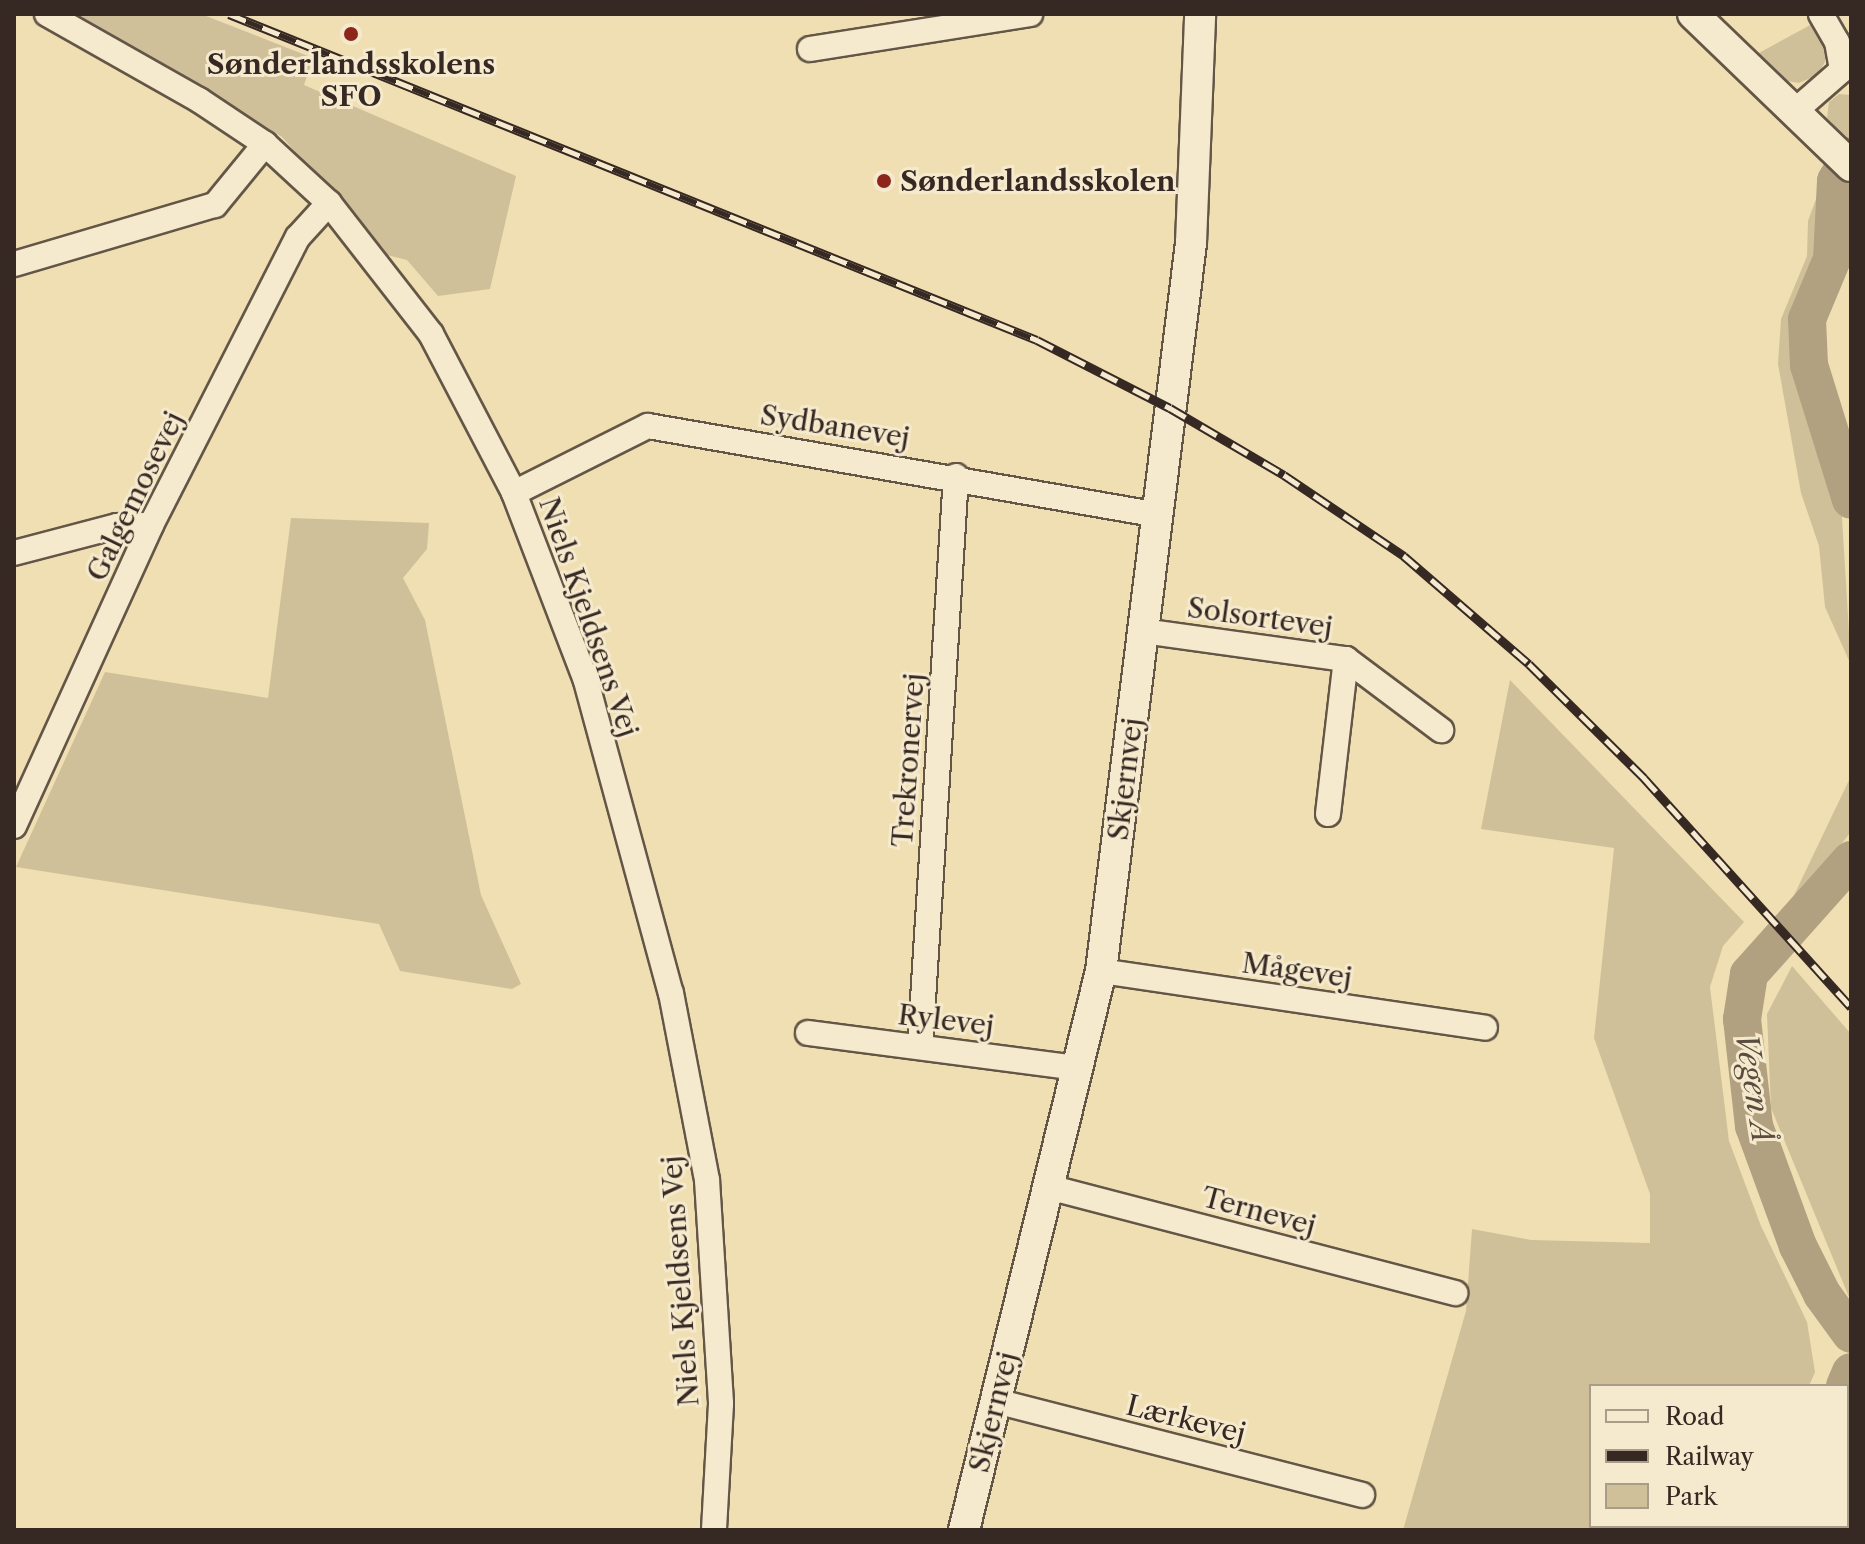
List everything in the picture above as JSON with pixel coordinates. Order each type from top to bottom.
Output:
[{"type":"street","name":"Niels Kjeldsens Vej","points":[[47,14],[199,100],[265,144],[329,203],[431,334],[514,493],[586,681],[671,993],[704,1166],[721,1404],[714,1530]]},
{"type":"street","points":[[810,49],[1030,14]]},
{"type":"street","name":"Skjernvej","points":[[964,1530],[1101,971],[1191,243],[1200,14]]},
{"type":"street","points":[[1693,14],[1851,166]]},
{"type":"street","points":[[1795,111],[1842,70],[1837,42],[1821,14]]},
{"type":"street","points":[[14,264],[215,205],[265,144]]},
{"type":"street","name":"Galgemosevej","points":[[14,826],[151,525],[298,237],[329,203]]},
{"type":"street","name":"Sydbanevej","points":[[514,493],[648,426],[956,476],[1159,515]]},
{"type":"street","name":"Trekronervej","points":[[920,1047],[956,476]]},
{"type":"street","points":[[14,553],[117,526],[151,525]]},
{"type":"street","name":"Solsortevej","points":[[1143,631],[1346,659],[1441,730]]},
{"type":"street","points":[[1328,814],[1346,659]]},
{"type":"street","name":"Mågevej","points":[[1101,971],[1485,1028]]},
{"type":"street","name":"Rylevej","points":[[808,1033],[1076,1068]]},
{"type":"street","name":"Ternevej","points":[[1048,1187],[1455,1293]]},
{"type":"street","name":"Lærkevej","points":[[996,1401],[1362,1495]]},
{"type":"green space","points":[[74,14],[201,14],[313,58],[304,85],[516,176],[490,289],[438,296],[407,260],[387,255],[282,137]]},
{"type":"green space","points":[[1814,23],[1826,47],[1825,62],[1817,75],[1799,83],[1781,80],[1729,28],[1757,54]]},
{"type":"green space","points":[[1839,94],[1851,95],[1851,141],[1827,118],[1829,102]]},
{"type":"green space","points":[[1827,169],[1817,264],[1793,320],[1795,371],[1840,485],[1851,665],[1825,607],[1819,546],[1801,493],[1778,364],[1781,319],[1807,256],[1808,221]]},
{"type":"green space","points":[[291,518],[429,523],[427,549],[403,578],[425,620],[481,895],[521,984],[512,989],[400,971],[379,924],[16,867],[105,672],[268,698]]},
{"type":"green space","points":[[1510,680],[1744,922],[1723,946],[1710,987],[1729,1141],[1761,1226],[1807,1322],[1815,1372],[1810,1384],[1589,1384],[1589,1528],[1668,1528],[1664,1530],[1403,1530],[1466,1311],[1472,1229],[1531,1240],[1650,1243],[1650,1194],[1594,1038],[1614,848],[1481,829]]},
{"type":"green space","points":[[1851,776],[1851,832],[1786,912]]},
{"type":"green space","points":[[1792,966],[1851,1034],[1851,1302],[1771,1108],[1767,1014]]},
{"type":"green space","points":[[1851,1401],[1851,1530],[1795,1530],[1849,1528]]},
{"type":"waterway","name":"Vegen Å","points":[[1851,156],[1836,181],[1832,259],[1807,319],[1809,365],[1851,500]]},
{"type":"waterway","name":"Vegen Å","points":[[1851,860],[1749,974],[1742,1019],[1754,1126],[1798,1246],[1822,1294],[1851,1334]]},
{"type":"waterway","name":"Vegen Å","points":[[1846,1384],[1851,1372]]},
{"type":"railway","points":[[229,14],[1037,340],[1170,408],[1284,475],[1404,556],[1529,664],[1644,778],[1851,1007]]},
{"type":"place","name":"Sønderlandsskolens SFO","points":[[351,34]]},
{"type":"place","name":"Sønderlandsskolen","points":[[884,181]]}]
